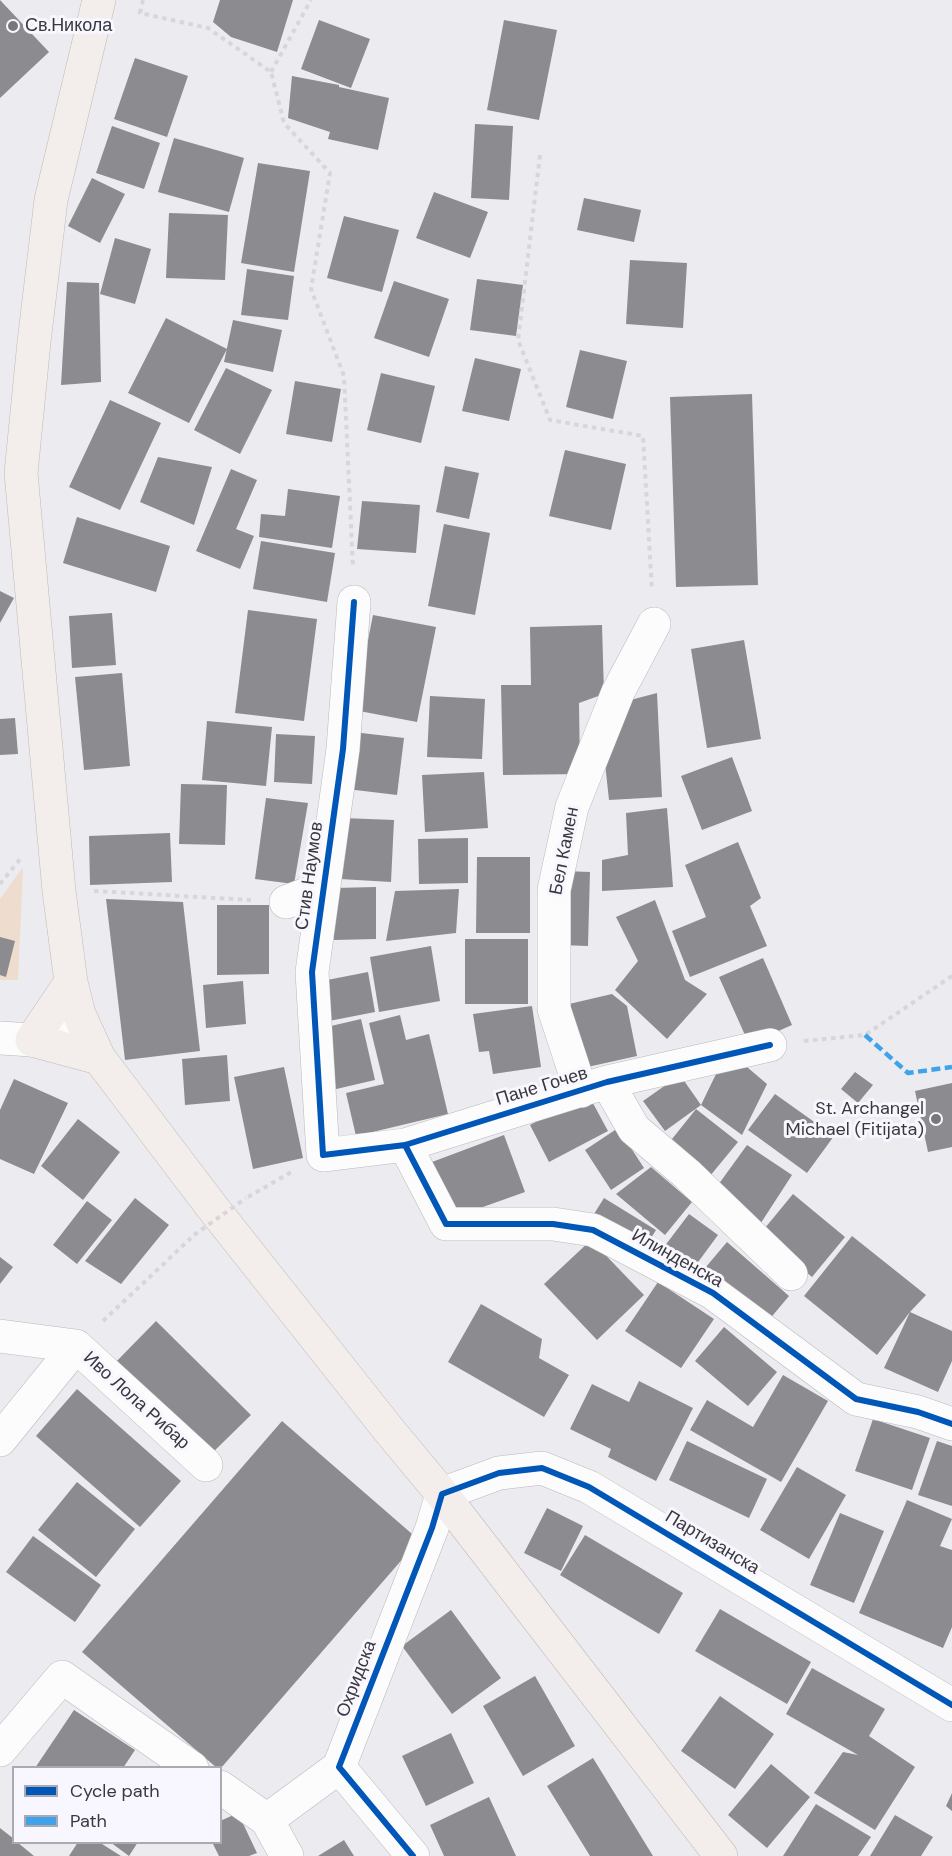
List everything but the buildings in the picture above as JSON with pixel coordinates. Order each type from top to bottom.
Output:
[{"type":"main road","points":[[99,0],[51,200],[21,473],[59,891],[71,982],[88,1034],[212,1207],[380,1420],[442,1494],[721,1856]]},
{"type":"main road","points":[[16,1039],[71,982]]},
{"type":"main road","points":[[16,1039],[88,1034]]},
{"type":"street","name":"Стив Наумов","points":[[323,1155],[312,972],[343,749],[354,602]]},
{"type":"street","name":"Бел Камен","points":[[654,624],[618,692],[572,807],[554,890],[554,1009],[594,1087],[634,1129],[687,1174],[791,1274]]},
{"type":"street","points":[[286,902],[323,888]]},
{"type":"street","points":[[16,1039],[88,1034]]},
{"type":"street","name":"Пане Гочев","points":[[323,1155],[405,1145],[594,1087],[770,1045]]},
{"type":"street","name":"Илинденска","points":[[405,1145],[446,1224],[554,1224],[593,1230],[712,1293],[856,1399],[918,1412],[952,1424]]},
{"type":"street","points":[[0,1336],[76,1346]]},
{"type":"street","name":"Иво Лола Рибар","points":[[0,1440],[76,1346],[206,1464]]},
{"type":"street","name":"Партизанска","points":[[442,1494],[499,1473],[542,1468],[589,1487],[952,1705]]},
{"type":"street","name":"Охридска","points":[[339,1767],[432,1528],[442,1494]]},
{"type":"street","points":[[0,1750],[62,1677],[191,1766]]},
{"type":"street","points":[[267,1820],[339,1767],[412,1856]]},
{"type":"street","points":[[222,1788],[267,1820],[287,1856]]},
{"type":"path","points":[[143,0],[140,13],[208,28],[271,72],[284,123],[330,173],[311,289],[344,376],[354,602]]},
{"type":"path","points":[[271,72],[312,0]]},
{"type":"path","points":[[540,155],[518,340],[549,420],[643,436],[654,624]]},
{"type":"path","points":[[0,884],[27,851]]},
{"type":"path","points":[[87,891],[286,902]]},
{"type":"path","points":[[770,1045],[866,1035],[952,976]]},
{"type":"path","points":[[76,1346],[194,1235],[246,1198],[323,1155]]},
{"type":"shaded area","points":[[23,867],[18,980],[0,980],[0,899]]},
{"type":"marked path","points":[[865,1035],[908,1073],[952,1067]]},
{"type":"cycle path","points":[[354,602],[343,749],[312,972],[323,1155],[405,1145],[607,1082],[770,1045]]},
{"type":"cycle path","points":[[405,1145],[446,1224],[553,1224],[593,1230],[713,1293],[856,1399],[918,1412],[952,1424]]},
{"type":"cycle path","points":[[413,1856],[339,1767],[432,1528],[442,1494],[499,1473],[542,1468],[589,1487],[952,1705]]},
{"type":"place","name":"Св.Никола","points":[[13,26]]},
{"type":"place","name":"St. Archangel Michael (Fitijata)","points":[[936,1119]]}]
